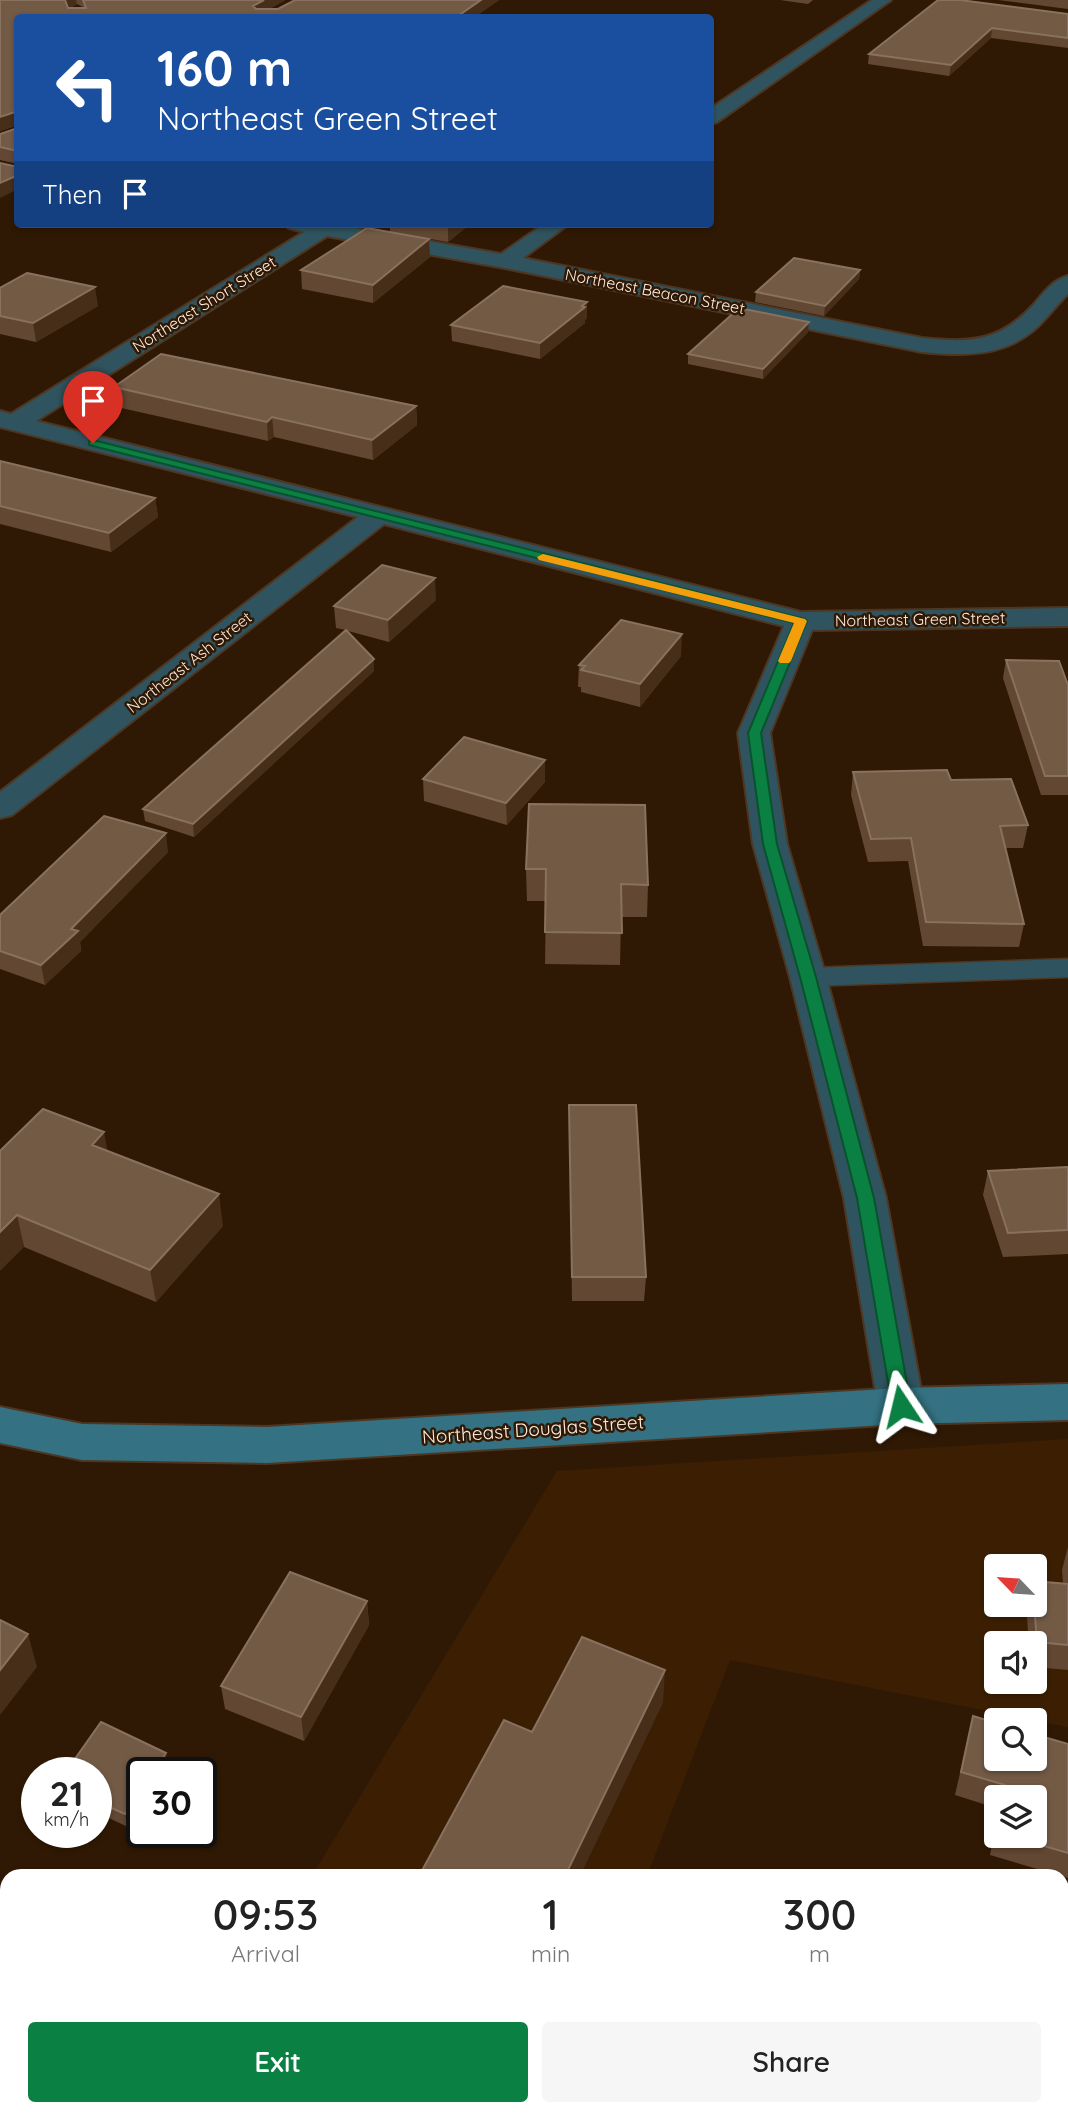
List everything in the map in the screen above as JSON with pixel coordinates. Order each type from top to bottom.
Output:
[{"type":"main road","name":"Northeast Douglas Street","points":[[0,1425],[82,1441],[267,1446],[901,1406],[1068,1402]]},
{"type":"street","points":[[714,115],[883,0]]},
{"type":"street","name":"Northeast Beacon Street","points":[[318,228],[505,261],[922,345],[951,348],[986,346],[1001,342],[1026,325],[1058,290],[1068,283]]},
{"type":"street","points":[[505,261],[552,228]]},
{"type":"street","name":"Northeast Short Street","points":[[7,421],[323,229]]},
{"type":"street","name":"Northeast Green Street","points":[[7,421],[801,621],[1068,617]]},
{"type":"street","name":"Northeast Ash Street","points":[[0,808],[377,516]]},
{"type":"street","points":[[801,621],[754,733],[770,844],[808,977],[865,1198],[901,1406]]},
{"type":"lane","points":[[808,977],[1068,968]]},
{"type":"shaded area","points":[[1068,1439],[1068,1727],[1047,1723],[1047,1708],[984,1708],[984,1710],[730,1660],[650,1869],[316,1869],[557,1471]]},
{"type":"building","points":[[0,0],[65,0],[68,8],[86,8],[83,0],[264,0],[253,6],[256,9],[278,9],[295,0],[481,0],[461,14],[14,14],[14,112],[0,117]]},
{"type":"building","points":[[938,0],[960,0],[1068,14],[1068,38],[992,28],[951,65],[869,54]]},
{"type":"building","points":[[14,129],[14,150],[0,147],[0,134]]},
{"type":"building","points":[[0,163],[14,166],[14,177],[0,183]]},
{"type":"building","points":[[367,228],[429,239],[373,285],[301,270]]},
{"type":"building","points":[[794,258],[860,270],[825,306],[756,292]]},
{"type":"building","points":[[27,273],[95,287],[33,323],[0,316],[0,288]]},
{"type":"building","points":[[503,286],[587,302],[582,306],[585,307],[540,343],[451,325]]},
{"type":"building","points":[[739,308],[809,322],[763,369],[688,354]]},
{"type":"building","points":[[161,354],[416,406],[372,440],[272,417],[267,422],[114,387]]},
{"type":"building","points":[[0,461],[155,498],[109,533],[0,506]]},
{"type":"building","points":[[382,565],[435,578],[388,620],[334,606]]},
{"type":"building","points":[[621,620],[682,634],[640,684],[581,670],[585,666],[579,665]]},
{"type":"building","points":[[346,630],[374,659],[193,824],[143,809]]},
{"type":"building","points":[[1006,660],[1059,661],[1068,685],[1068,776],[1045,776]]},
{"type":"building","points":[[464,737],[545,760],[506,803],[423,779]]},
{"type":"building","points":[[947,770],[951,780],[1011,779],[1028,825],[1000,826],[1024,924],[926,922],[911,838],[871,839],[853,772]]},
{"type":"building","points":[[529,804],[645,805],[648,885],[621,884],[622,933],[545,932],[546,869],[526,869]]},
{"type":"building","points":[[104,816],[166,833],[71,929],[78,931],[41,965],[0,951],[0,915]]},
{"type":"building","points":[[569,1105],[636,1105],[646,1277],[572,1277]]},
{"type":"building","points":[[43,1109],[104,1132],[92,1145],[219,1194],[150,1270],[17,1215],[0,1232],[0,1151]]},
{"type":"building","points":[[1068,1167],[1068,1230],[1008,1233],[988,1171]]},
{"type":"building","points":[[290,1572],[367,1601],[301,1717],[221,1686]]},
{"type":"building","points":[[1047,1582],[1068,1584],[1068,1645],[1047,1643],[1047,1631],[1036,1631],[1035,1617],[1047,1617]]},
{"type":"building","points":[[0,1620],[28,1634],[0,1670]]},
{"type":"building","points":[[582,1637],[665,1670],[568,1869],[423,1869],[504,1720],[532,1732]]},
{"type":"building","points":[[973,1716],[984,1719],[984,1771],[1047,1771],[1047,1738],[1068,1744],[1068,1853],[1047,1847],[1047,1785],[1005,1785],[961,1772]]},
{"type":"building","points":[[101,1722],[166,1753],[163,1757],[126,1757],[125,1814],[112,1808],[112,1757],[76,1757]]},
{"type":"slow traffic","points":[[543,557],[801,621],[785,661]]},
{"type":"route","points":[[93,443],[801,621],[754,733],[770,844],[808,977],[865,1198],[901,1406]]}]
